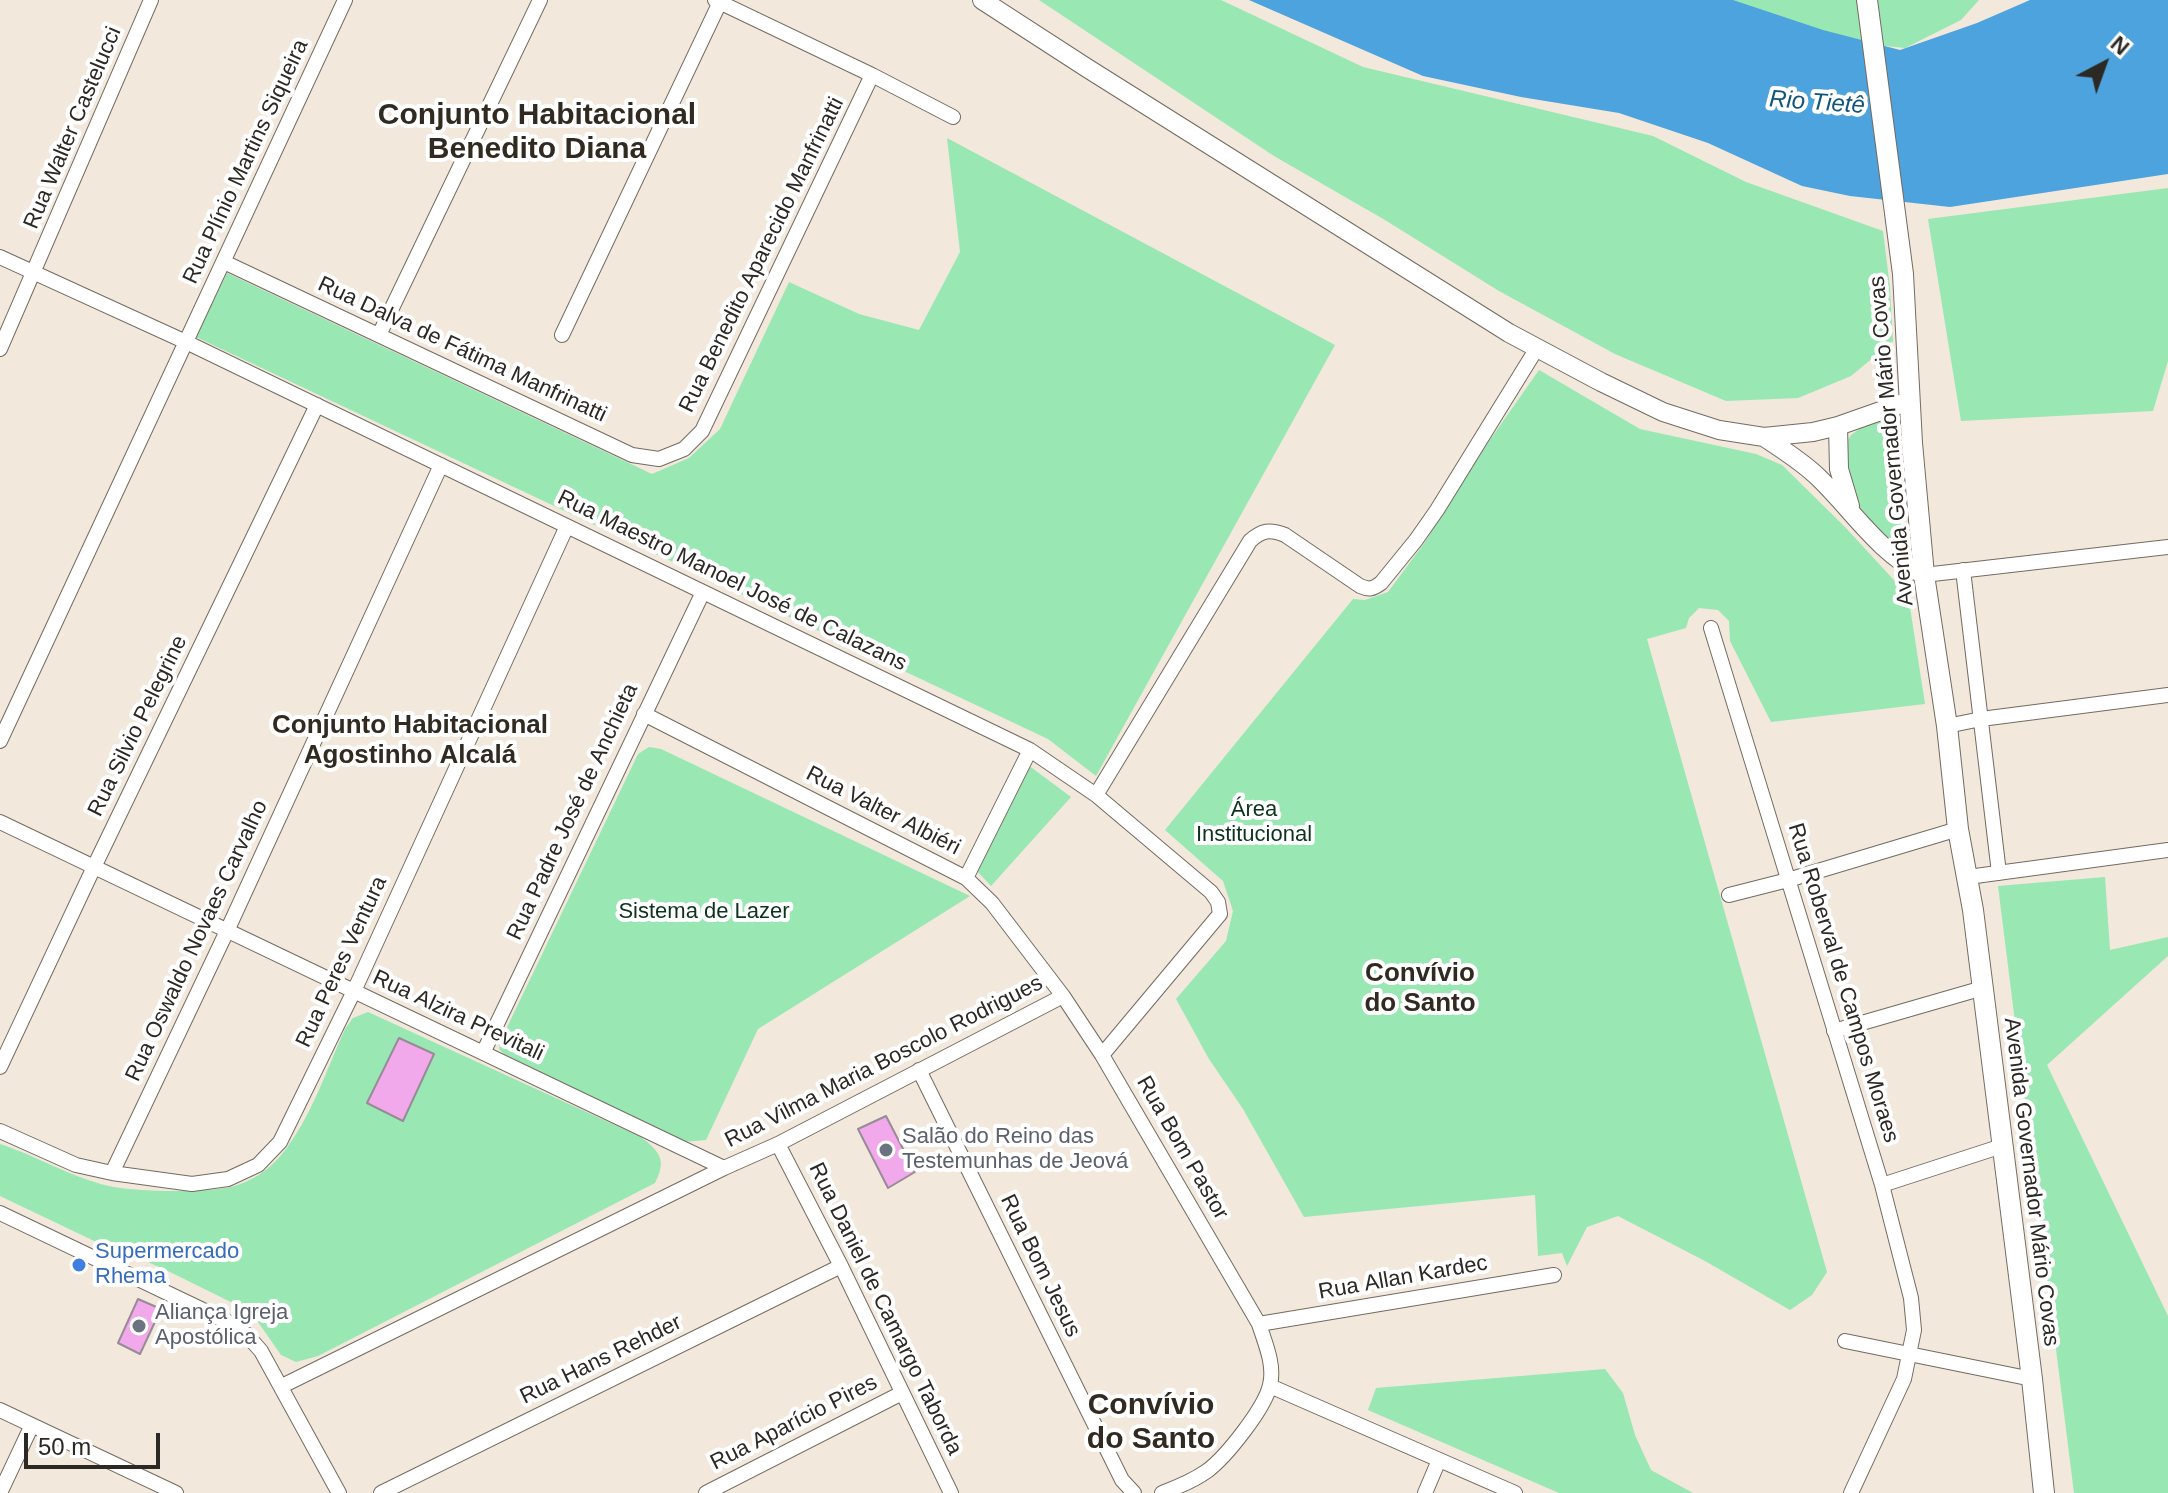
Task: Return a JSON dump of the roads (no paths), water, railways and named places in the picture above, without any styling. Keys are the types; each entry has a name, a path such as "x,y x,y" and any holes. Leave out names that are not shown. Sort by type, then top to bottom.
{"main road":[{"name":"Avenida Governador Mário Covas","path":"1868,6 1903,274 1909,401 1924,575 1983,988 2044,1493"}],"street":[{"name":"Rua Walter Castelucci","path":"0,349 151,0"},
{"name":"Rua Plínio Martins Siqueira","path":"0,741 345,0"},
{"path":"379,335 540,0"},
{"path":"982,0 1509,333 1663,412 1719,430 1764,437 1838,426 1909,401"},
{"path":"562,335 718,1 953,117"},
{"name":"Rua Benedito Aparecido Manfrinatti","path":"684,449 702,431 872,75"},
{"name":"Rua Maestro Manoel José de Calazans","path":"0,257 186,342 1030,750 1096,795 1211,892 1218,902 1220,914 1102,1055"},
{"name":"Rua Dalva de Fátima Manfrinatti","path":"224,262 632,455 659,459 684,449"},
{"path":"1096,795 1250,541 1258,534 1274,530 1360,586 1374,588 1416,540 1437,510 1537,348"},
{"name":"Rua Silvio Pelegrine","path":"0,1067 317,405"},
{"path":"1838,426 1839,469 1855,518"},
{"path":"1764,437 1809,469 1889,554 1924,575 2168,547"},
{"name":"Rua Oswaldo Novaes Carvalho","path":"112,1173 441,465"},
{"name":"Rua Peres Ventura","path":"0,1131 76,1165 192,1184 228,1179 258,1165 280,1142 354,991 567,526"},
{"path":"1963,570 1999,873"},
{"name":"Rua Padre José de Anchieta","path":"484,1051 703,592"},
{"name":"Rua Roberval de Campos Moraes","path":"1711,628 1882,1185 1911,1298 1914,1330 1904,1379 1852,1493"},
{"path":"1947,726 2168,695"},
{"name":"Rua Valter Albiéri","path":"644,714 966,878 992,903 1063,996"},
{"path":"966,878 1030,750"},
{"name":"Rua Alzira Previtali","path":"0,822 724,1168"},
{"path":"1729,895 1958,829"},
{"path":"1968,877 2168,850"},
{"path":"1834,1031 1983,988"},
{"name":"Rua Bom Pastor","path":"1063,996 1102,1055 1259,1324 1271,1363 1270,1386"},
{"name":"Rua Vilma Maria Boscolo Rodrigues","path":"282,1386 778,1144 1063,996"},
{"name":"Rua Bom Jesus","path":"919,1070 1122,1480 1134,1493"},
{"name":"Rua Daniel de Camargo Taborda","path":"778,1144 951,1493"},
{"path":"1882,1185 2002,1146"},
{"path":"0,1213 226,1321 246,1334 261,1351 282,1386 339,1493"},
{"name":"Rua Hans Rehder","path":"381,1493 841,1266"},
{"name":"Rua Allan Kardec","path":"1259,1324 1554,1275"},
{"path":"1845,1341 2032,1379"},
{"path":"1162,1493 1209,1470 1228,1451 1257,1412 1270,1386 1515,1493"},
{"name":"Rua Aparício Pires","path":"706,1493 902,1393"},
{"path":"0,1410 176,1493"},
{"path":"0,1493 32,1425"},
{"path":"1425,1493 1439,1460"}],"water":[{"name":"Rio Tietê","path":"1249,0 1733,0 1823,30 1900,50 1977,23 2030,0 2168,0 2168,174 1950,207 1850,196 1802,186 1708,143 1619,113 1521,97 1423,76"}],"place":[{"name":"Salão do Reino das Testemunhas de Jeová","path":"886,1150"},
{"name":"Supermercado Rhema","path":"79,1265"},
{"name":"Aliança Igreja Apostólica","path":"139,1326"}],"district":[{"name":"Conjunto Habitacional Benedito Diana","path":"537,133"},
{"name":"Conjunto Habitacional Agostinho Alcalá","path":"410,741"},
{"name":"Convívio do Santo","path":"1420,989"},
{"name":"Convívio do Santo","path":"1151,1423"}],"park label":[{"name":"Área Institucional","path":"1254,822"},
{"name":"Sistema de Lazer","path":"704,912"}]}
